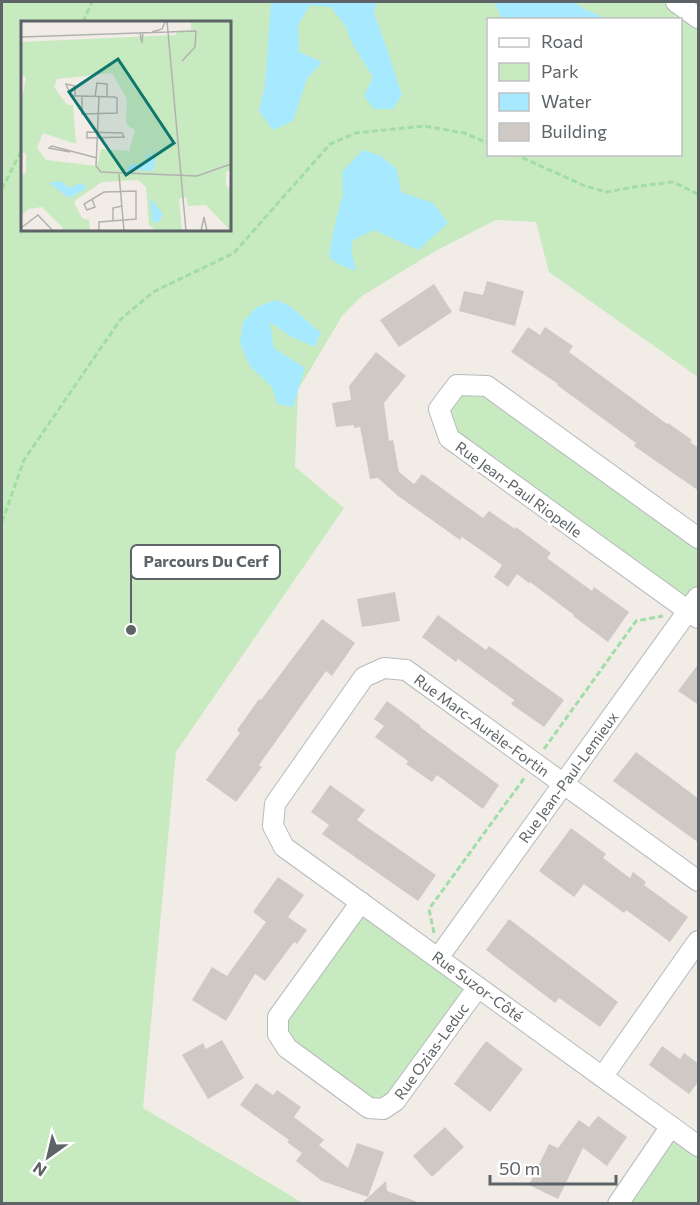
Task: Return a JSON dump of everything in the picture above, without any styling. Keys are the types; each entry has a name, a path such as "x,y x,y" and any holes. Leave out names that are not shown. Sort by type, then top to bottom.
{"street":[{"path":"676,2 699,18"},
{"name":"Rue Jean-Paul Riopelle","path":"695,608 449,438 439,409 457,385 487,386 699,538"},
{"name":"Rue Jean-Paul-Lemieux","path":"438,958 695,608"},
{"name":"Rue Marc-Aurèle-Fortin","path":"284,847 273,826 275,804 364,677 384,668 406,670 699,881"},
{"name":"Rue Suzor-Côté","path":"284,847 699,1146"},
{"name":"Rue Ozias-Leduc","path":"361,902 278,1017 278,1034 286,1048 369,1108 383,1109 395,1101 478,987"},
{"path":"603,1076 699,941"},
{"path":"618,1203 671,1126"}],"path":[{"path":"83,21 92,2"},
{"path":"2,522 24,460 120,320 153,292 234,253 330,144 356,133 424,126 464,133 487,142"},
{"path":"2,189 21,151"},
{"path":"518,156 585,186 607,192 673,182 699,195"}],"green space":[{"path":"2,2 698,2 698,377 549,272 536,222 496,220 437,250 362,296 342,316 298,390 295,467 344,508 176,752 143,1108 303,1203 2,1204"},
{"path":"457,385 487,386 698,538 698,618 449,438 439,409"},
{"path":"361,902 478,987 383,1109 287,1048 278,1017"},
{"path":"671,1126 698,1146 698,1203 618,1204"}],"water":[{"path":"271,2 377,2 374,13 402,95 393,109 374,109 364,96 373,77 352,43 346,27 331,7 310,5 298,25 299,52 322,62 307,79 293,121 273,130 259,111 265,86"},
{"path":"494,2 574,2 605,18 502,18"},
{"path":"363,150 381,156 397,169 401,192 433,203 448,223 418,250 374,230 353,240 351,249 356,271 340,265 329,257 343,194 342,172"},
{"path":"276,300 290,306 321,333 315,347 290,336 270,322 274,348 305,368 293,407 277,404 272,387 250,366 240,343 243,322 257,307"}],"building":[{"path":"487,281 524,291 515,326 459,311 464,291 483,295"},
{"path":"434,284 452,312 399,347 380,320"},
{"path":"528,327 540,335 545,327 573,346 569,352 692,440 690,442 699,448 699,491 634,446 636,443 511,352"},
{"path":"376,352 406,376 384,403 389,441 393,440 399,472 414,484 422,474 483,518 489,511 515,529 516,527 551,553 547,558 592,591 594,587 629,612 608,642 517,574 508,587 494,577 502,565 462,537 460,540 398,496 378,478 370,479 360,427 354,428 354,425 336,427 332,403 351,400 349,386"},
{"path":"395,592 400,621 362,627 357,599"},
{"path":"438,615 486,650 489,646 564,700 544,727 511,704 514,700 458,659 456,662 422,637"},
{"path":"322,619 355,643 332,676 326,671 259,765 262,767 236,802 206,780 240,733 237,730 259,699 261,700"},
{"path":"699,663 699,705 678,691"},
{"path":"387,701 499,785 483,809 437,775 432,782 406,764 408,761 375,737 384,726 374,719"},
{"path":"636,752 699,799 699,843 613,781"},
{"path":"330,785 365,810 357,820 436,875 418,901 322,834 329,825 311,812"},
{"path":"571,828 606,854 603,858 630,878 633,872 646,882 644,885 688,917 670,942 626,910 624,913 584,884 574,897 539,871"},
{"path":"278,877 304,895 288,917 307,930 297,944 294,942 265,981 255,974 226,1021 192,1000 212,967 227,976 266,922 253,912"},
{"path":"509,919 618,1002 600,1027 559,998 555,1003 486,950"},
{"path":"222,1040 244,1078 208,1099 182,1055 203,1043 206,1049"},
{"path":"486,1041 523,1069 490,1112 454,1084"},
{"path":"662,1046 680,1059 684,1053 699,1064 699,1081 689,1094 649,1065"},
{"path":"256,1083 273,1095 277,1090 301,1107 294,1117 324,1140 319,1145 348,1168 357,1143 384,1152 368,1197 322,1181 296,1161 302,1153 287,1142 289,1140 240,1105"},
{"path":"598,1116 627,1137 607,1166 583,1148 558,1199 529,1185 549,1144 558,1148 579,1120 589,1127"},
{"path":"445,1127 464,1147 432,1177 413,1156"},
{"path":"386,1181 387,1191 418,1203 362,1203"}],"place":[{"name":"Parcours Du Cerf","path":"131,630"}]}
